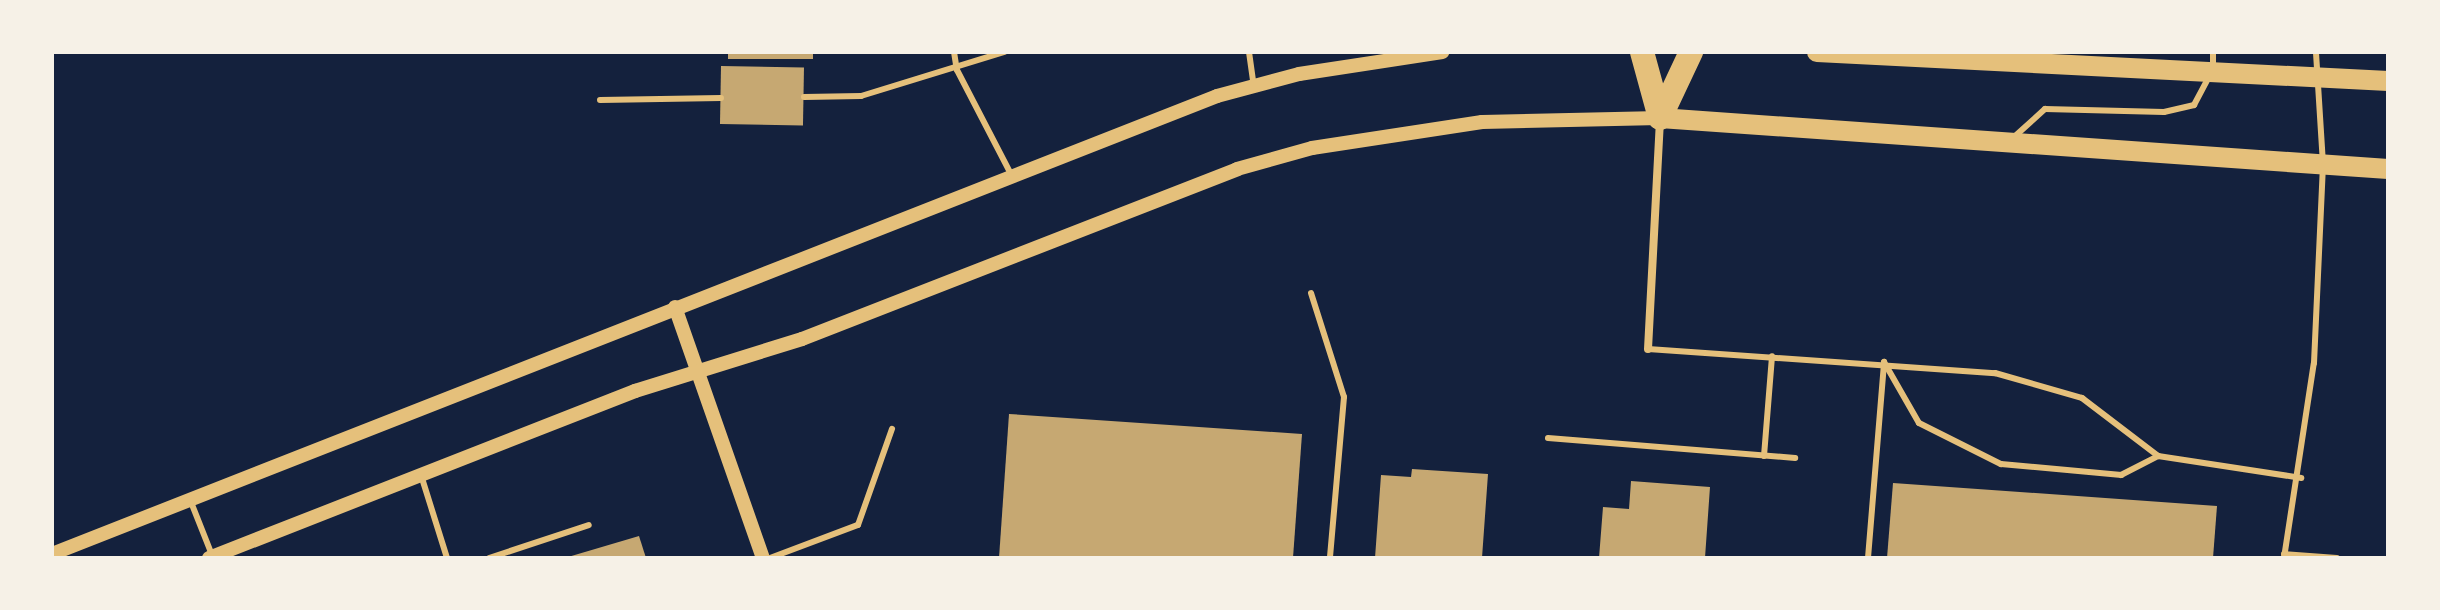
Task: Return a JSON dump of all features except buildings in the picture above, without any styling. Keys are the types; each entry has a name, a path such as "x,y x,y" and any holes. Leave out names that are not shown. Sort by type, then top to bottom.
{"highway":[{"path":"1642,52 1660,118"},
{"path":"1660,118 1691,52"}],"main road":[{"path":"1817,52 2213,61 2317,77 2388,81"},
{"path":"1660,118 2011,140 2388,169"}],"street":[{"path":"52,554 1011,174 1254,86 1386,55 1442,52"},
{"path":"211,558 421,475 698,372 802,339 1237,169 1312,148 1482,122 1660,118 1648,349"},
{"path":"675,307 763,558"}],"lane":[{"path":"954,52 957,70 1011,174"},
{"path":"804,97 861,96 957,70 1004,52"},
{"path":"1249,52 1254,86"},
{"path":"2316,52 2323,164 2301,478 2284,556 2337,558"},
{"path":"2011,140 2045,109 2164,112 2194,105 2213,61"},
{"path":"600,100 721,98"},
{"path":"1311,293 1344,397 1330,558"},
{"path":"1648,349 1884,362 1995,373 2082,398 2158,456 2301,478"},
{"path":"1764,456 1772,356"},
{"path":"1884,362 1919,423 2001,464 2121,475 2158,456"},
{"path":"1868,558 1884,362"},
{"path":"770,558 858,525 892,429"},
{"path":"1548,438 1795,458"},
{"path":"421,475 447,558"},
{"path":"190,500 211,558"},
{"path":"489,558 589,525"}]}
